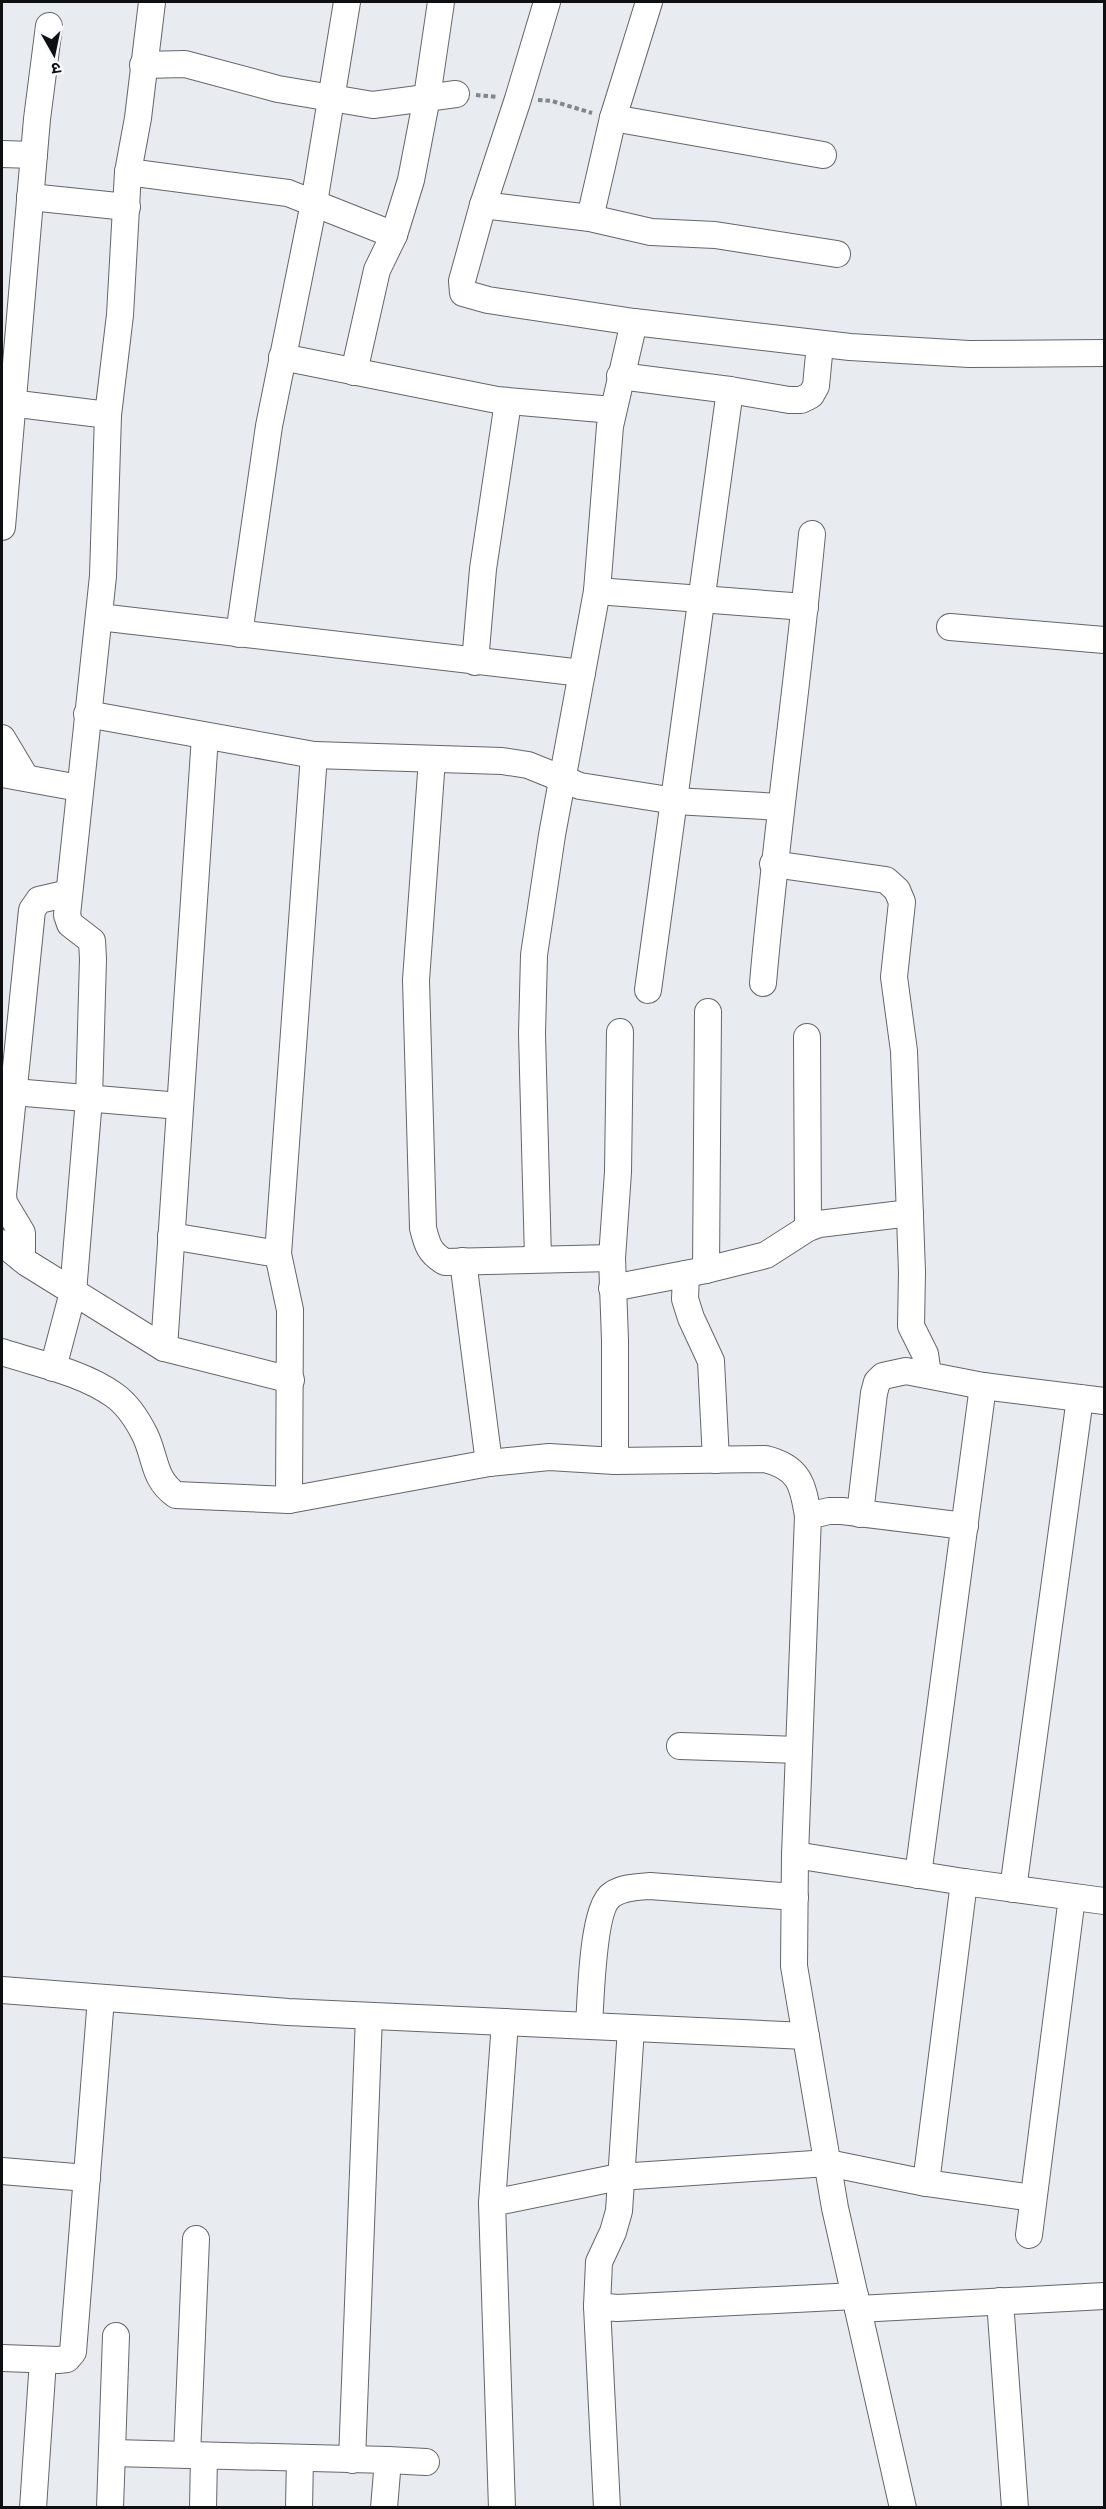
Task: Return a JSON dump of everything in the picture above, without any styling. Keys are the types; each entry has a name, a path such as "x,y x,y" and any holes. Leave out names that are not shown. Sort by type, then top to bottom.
{"street":[{"path":"53,1368 73,1292 89,1099 93,946 92,941 70,924 67,915 99,617 107,498 108,415 120,315 128,172 138,118 152,2"},
{"path":"239,634 269,426 314,203 347,2"},
{"path":"354,372 377,270 394,235 411,180 427,97 441,2"},
{"path":"547,2 483,205 462,281 463,293 488,300 634,322 820,344 969,354 1056,356 1104,353"},
{"path":"590,218 614,118 649,2"},
{"path":"2,527 7,403 49,26"},
{"path":"143,65 184,64 278,89 373,105 456,93"},
{"path":"614,118 823,155"},
{"path":"2,154 34,155"},
{"path":"128,172 288,193 394,235"},
{"path":"30,197 127,207"},
{"path":"483,205 590,218 651,232 715,235 837,254"},
{"path":"538,1258 532,996 534,955 550,846 597,591 613,410 634,322"},
{"path":"620,376 801,400 811,395 816,386 820,344"},
{"path":"282,357 508,402 613,410"},
{"path":"648,990 730,390"},
{"path":"475,662 483,569 508,402"},
{"path":"7,403 108,415"},
{"path":"762,983 773,864 812,534"},
{"path":"597,591 805,607"},
{"path":"99,617 582,674"},
{"path":"950,627 1104,640"},
{"path":"87,714 314,755 510,762 528,765 580,786 675,801 781,807"},
{"path":"164,1348 206,736"},
{"path":"2,738 14,776 80,788"},
{"path":"289,1500 290,1310 278,1254 314,755"},
{"path":"432,759 416,980 423,1228 428,1248 445,1262 612,1258"},
{"path":"773,864 886,880 897,890 902,902 894,977 904,1051 910,1213 911,1326 925,1354 928,1375"},
{"path":"22,1259 22,1233 4,1203 3,1195 7,1092 32,910 39,900 69,893"},
{"path":"708,1012 696,1272 685,1299 691,1318 711,1361 716,1460"},
{"path":"615,1461 612,1258 618,1172 620,1032"},
{"path":"807,1037 808,1228"},
{"path":"7,1092 180,1106"},
{"path":"612,1288 696,1272 766,1255 808,1228 819,1224 910,1213"},
{"path":"171,1236 278,1254"},
{"path":"2,1243 22,1259 164,1348 291,1380"},
{"path":"463,1261 489,1463"},
{"path":"2,1352 91,1382 115,1395 141,1428 164,1487 176,1495 289,1500 489,1463 549,1457 615,1461 765,1460 780,1462 800,1480 808,1515 795,1855 794,1966 828,2163 903,2508"},
{"path":"860,1514 874,1393 883,1376 900,1371 983,1386 1092,1399 1013,1889"},
{"path":"918,1875 983,1386"},
{"path":"808,1515 829,1511 965,1526"},
{"path":"680,1746 799,1750"},
{"path":"795,1855 964,1882 1104,1901"},
{"path":"926,2183 964,1882"},
{"path":"589,2025 598,1924 603,1904 613,1894 631,1888 650,1886 795,1897"},
{"path":"1029,2235 1072,1897"},
{"path":"2,1990 369,2016 806,2036"},
{"path":"2,2358 67,2359 73,2352 101,1998"},
{"path":"352,2460 369,2016"},
{"path":"502,2508 492,2203 505,2022"},
{"path":"607,2508 597,2306 599,2262 613,2232 619,2211 619,2177 631,2028"},
{"path":"492,2203 619,2177 828,2163 926,2183 1033,2199"},
{"path":"2,2171 87,2178"},
{"path":"196,2239 196,2456 203,2508"},
{"path":"597,2306 617,2308 1000,2301 1104,2296"},
{"path":"1000,2301 1015,2508"},
{"path":"110,2508 116,2336"},
{"path":"33,2508 43,2360"},
{"path":"113,2453 426,2462"},
{"path":"299,2508 300,2458"},
{"path":"384,2508 388,2460"}]}
